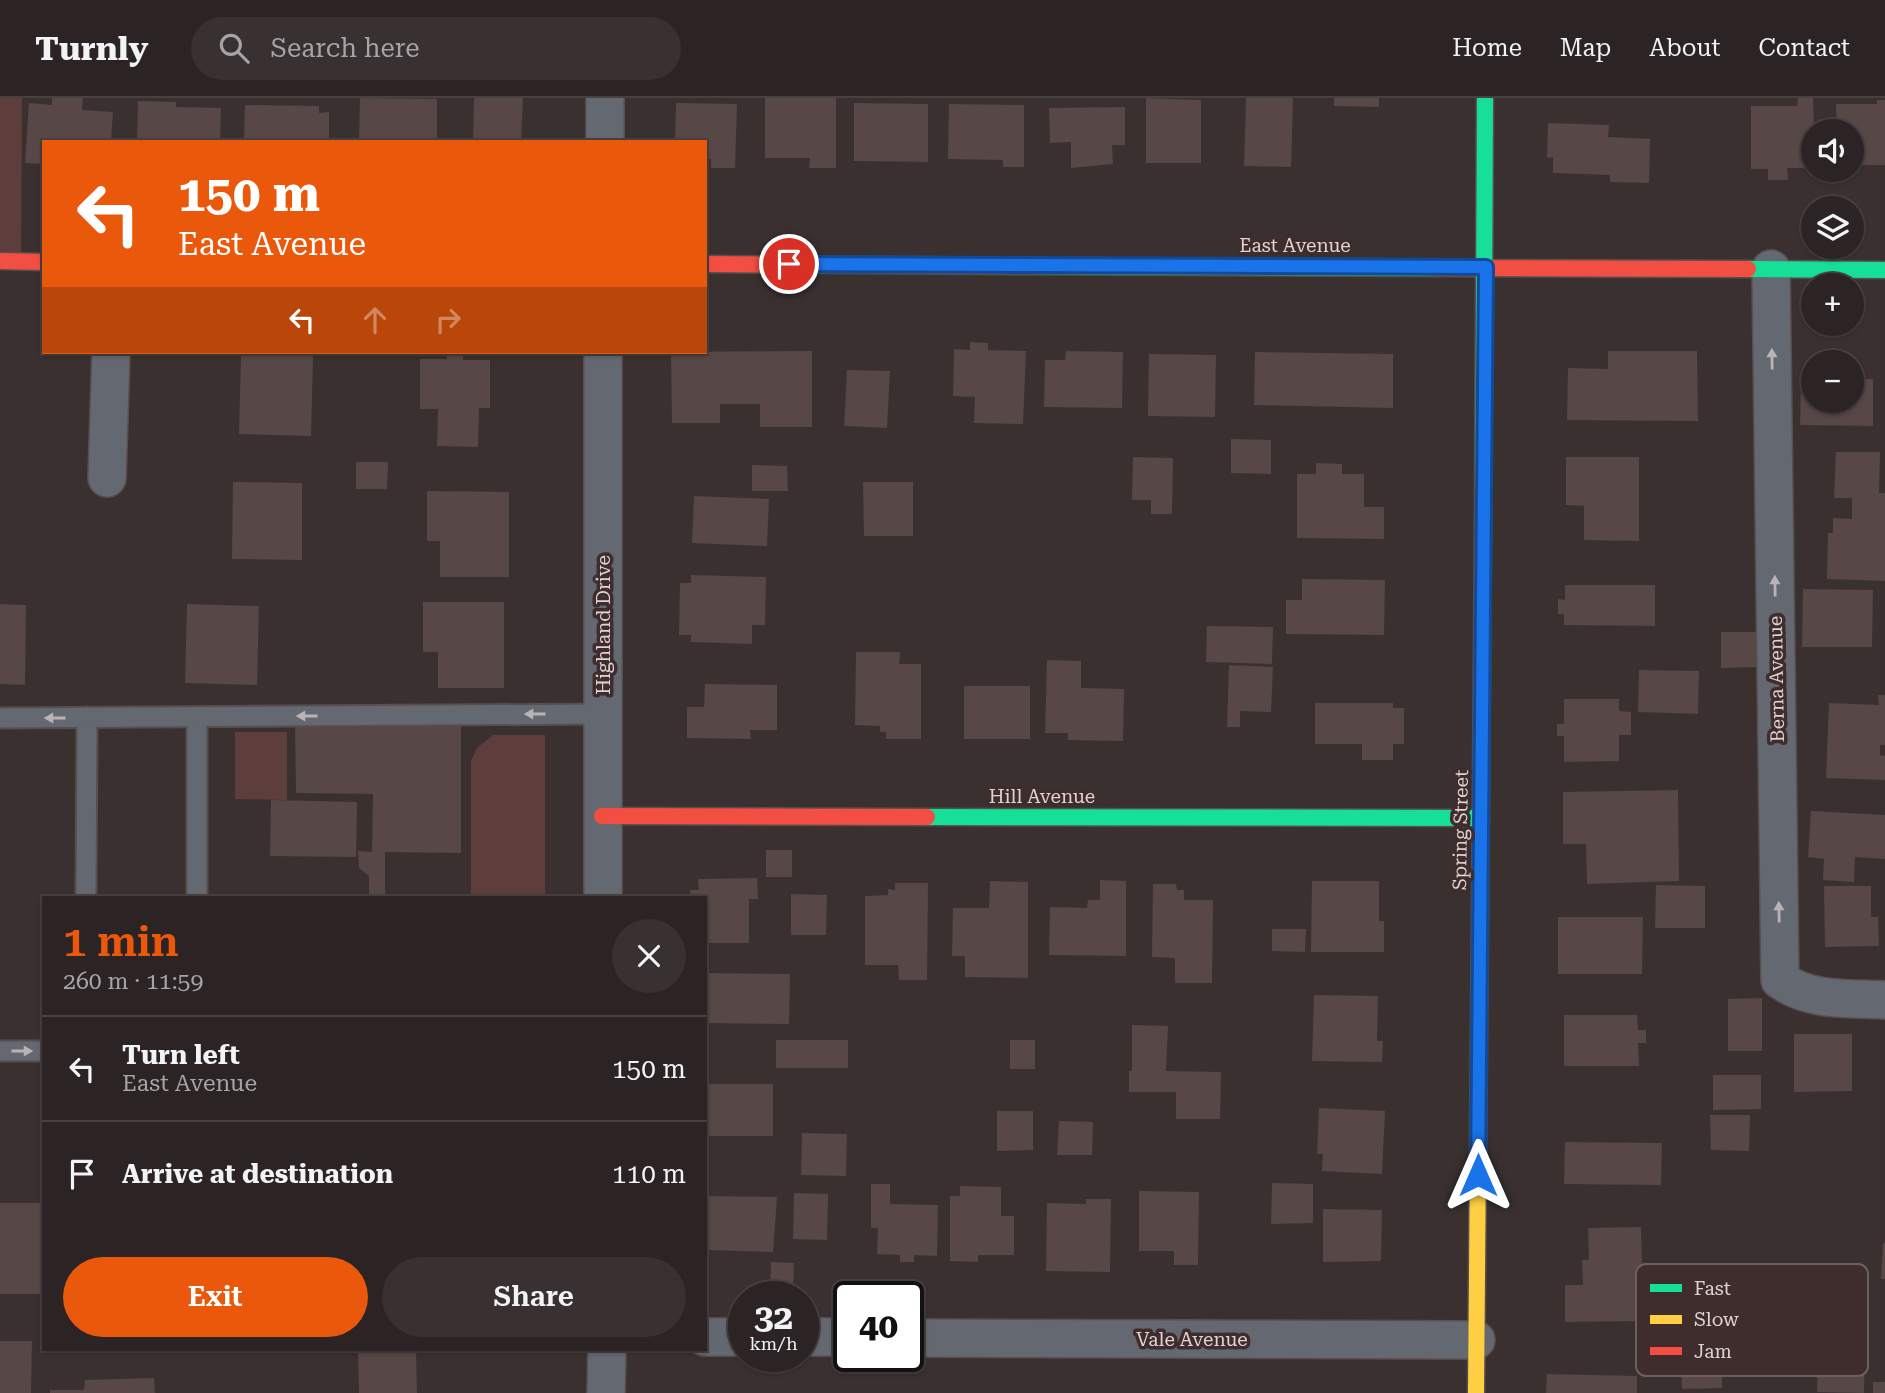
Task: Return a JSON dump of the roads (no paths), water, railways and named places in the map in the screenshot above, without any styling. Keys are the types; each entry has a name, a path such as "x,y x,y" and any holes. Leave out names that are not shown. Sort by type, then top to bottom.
{"street":[{"path":"605,98 605,140"},
{"name":"Spring Street","path":"1476,1393 1486,267 1485,98"},
{"path":"0,261 42,262"},
{"name":"East Avenue","path":"707,264 1885,270"},
{"name":"Berna Avenue","path":"1771,270 1780,980 1795,991 1815,997 1885,1000"},
{"path":"107,478 111,354"},
{"name":"Highland Drive","path":"603,354 603,896"},
{"name":"Hill Avenue","path":"602,816 1481,818"},
{"path":"707,1337 728,1337"},
{"name":"Vale Avenue","path":"924,1338 1476,1340"},
{"path":"606,1393 607,1351"}],"lane":[{"path":"0,718 603,714"},
{"path":"86,896 87,717"},
{"path":"197,717 197,896"},
{"path":"0,1051 42,1051"}]}
